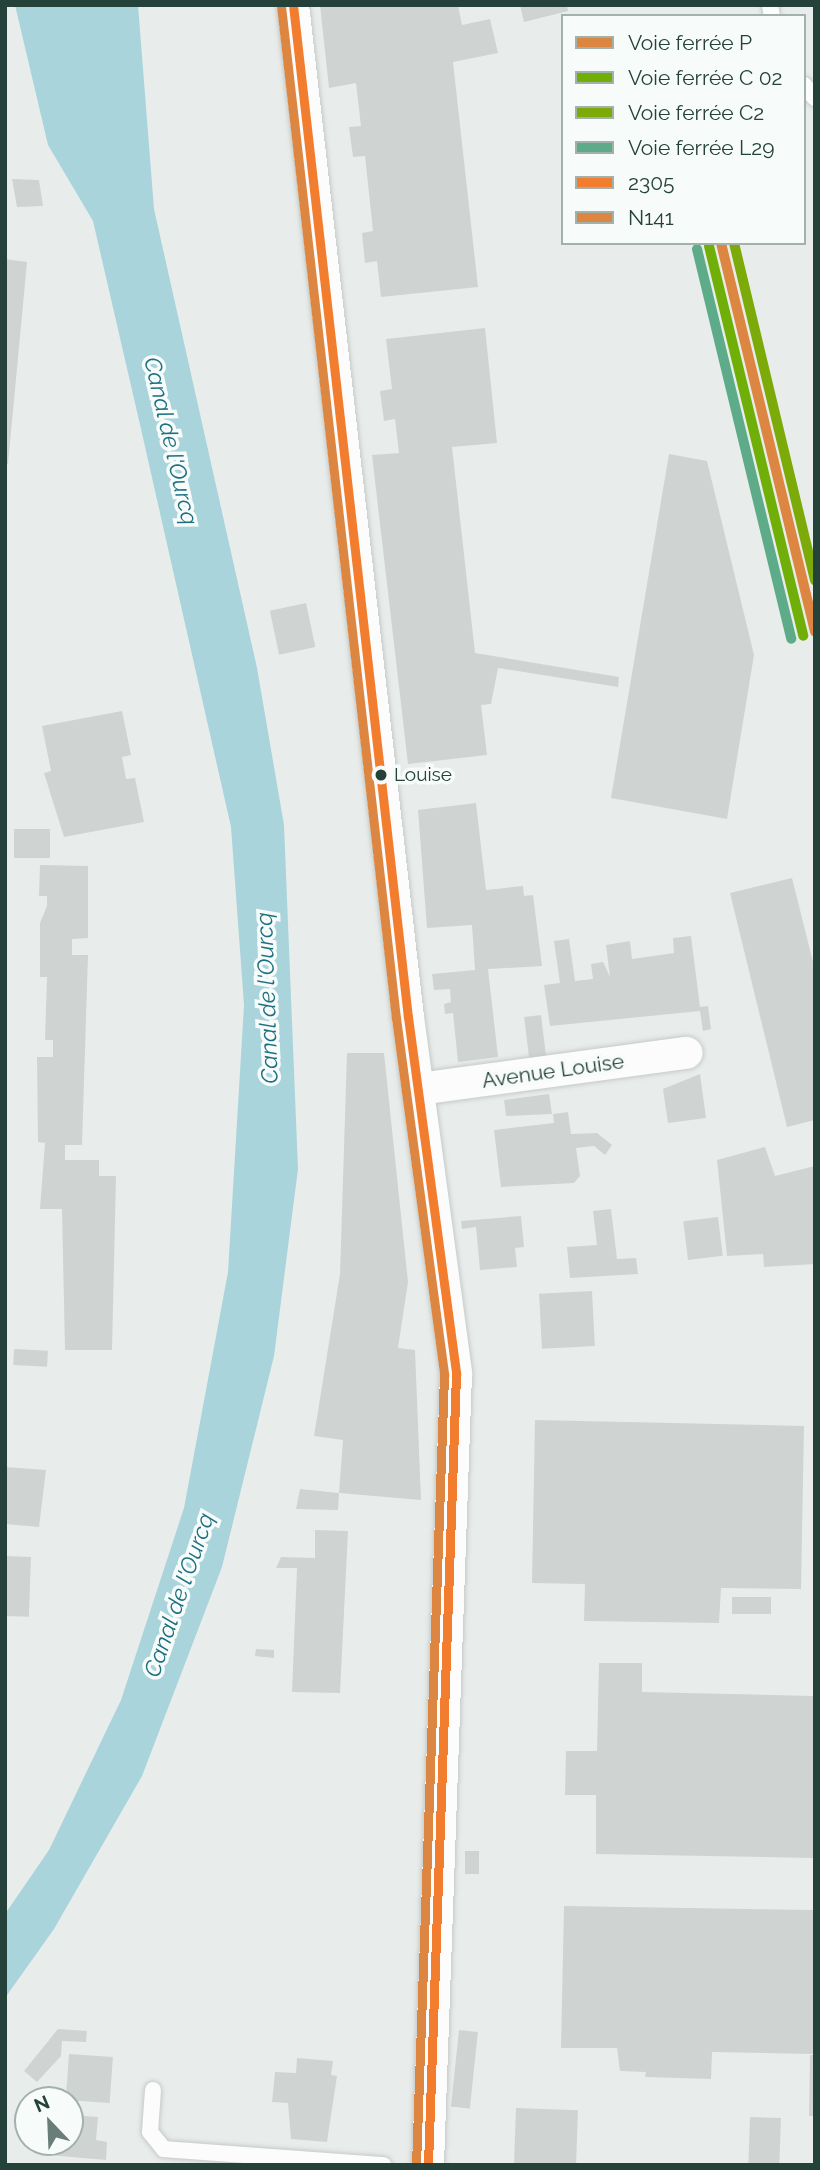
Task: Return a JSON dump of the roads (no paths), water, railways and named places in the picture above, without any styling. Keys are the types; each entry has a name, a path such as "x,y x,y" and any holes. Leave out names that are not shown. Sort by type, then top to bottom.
{"street":[{"path":"293,5 419,1089 456,1374 428,2165"},
{"name":"Avenue Louise","path":"419,1089 687,1053"}],"lane":[{"path":"153,2090 150,2132 164,2150 383,2165"}],"water":[{"name":"Canal de l'Ourcq","path":"15,5 138,5 154,209 257,668 284,825 298,1169 274,1356 222,1567 142,1776 54,1929 5,1998 5,1914 49,1850 121,1700 184,1508 228,1272 244,1005 231,827 141,429 93,221 48,145"}],"rail line":[{"name":"P","path":"721,245 815,632"},
{"name":"C2","path":"734,245 815,580"},
{"name":"L29","path":"697,249 791,639"}],"place":[{"name":"Louise","path":"381,775"}]}
